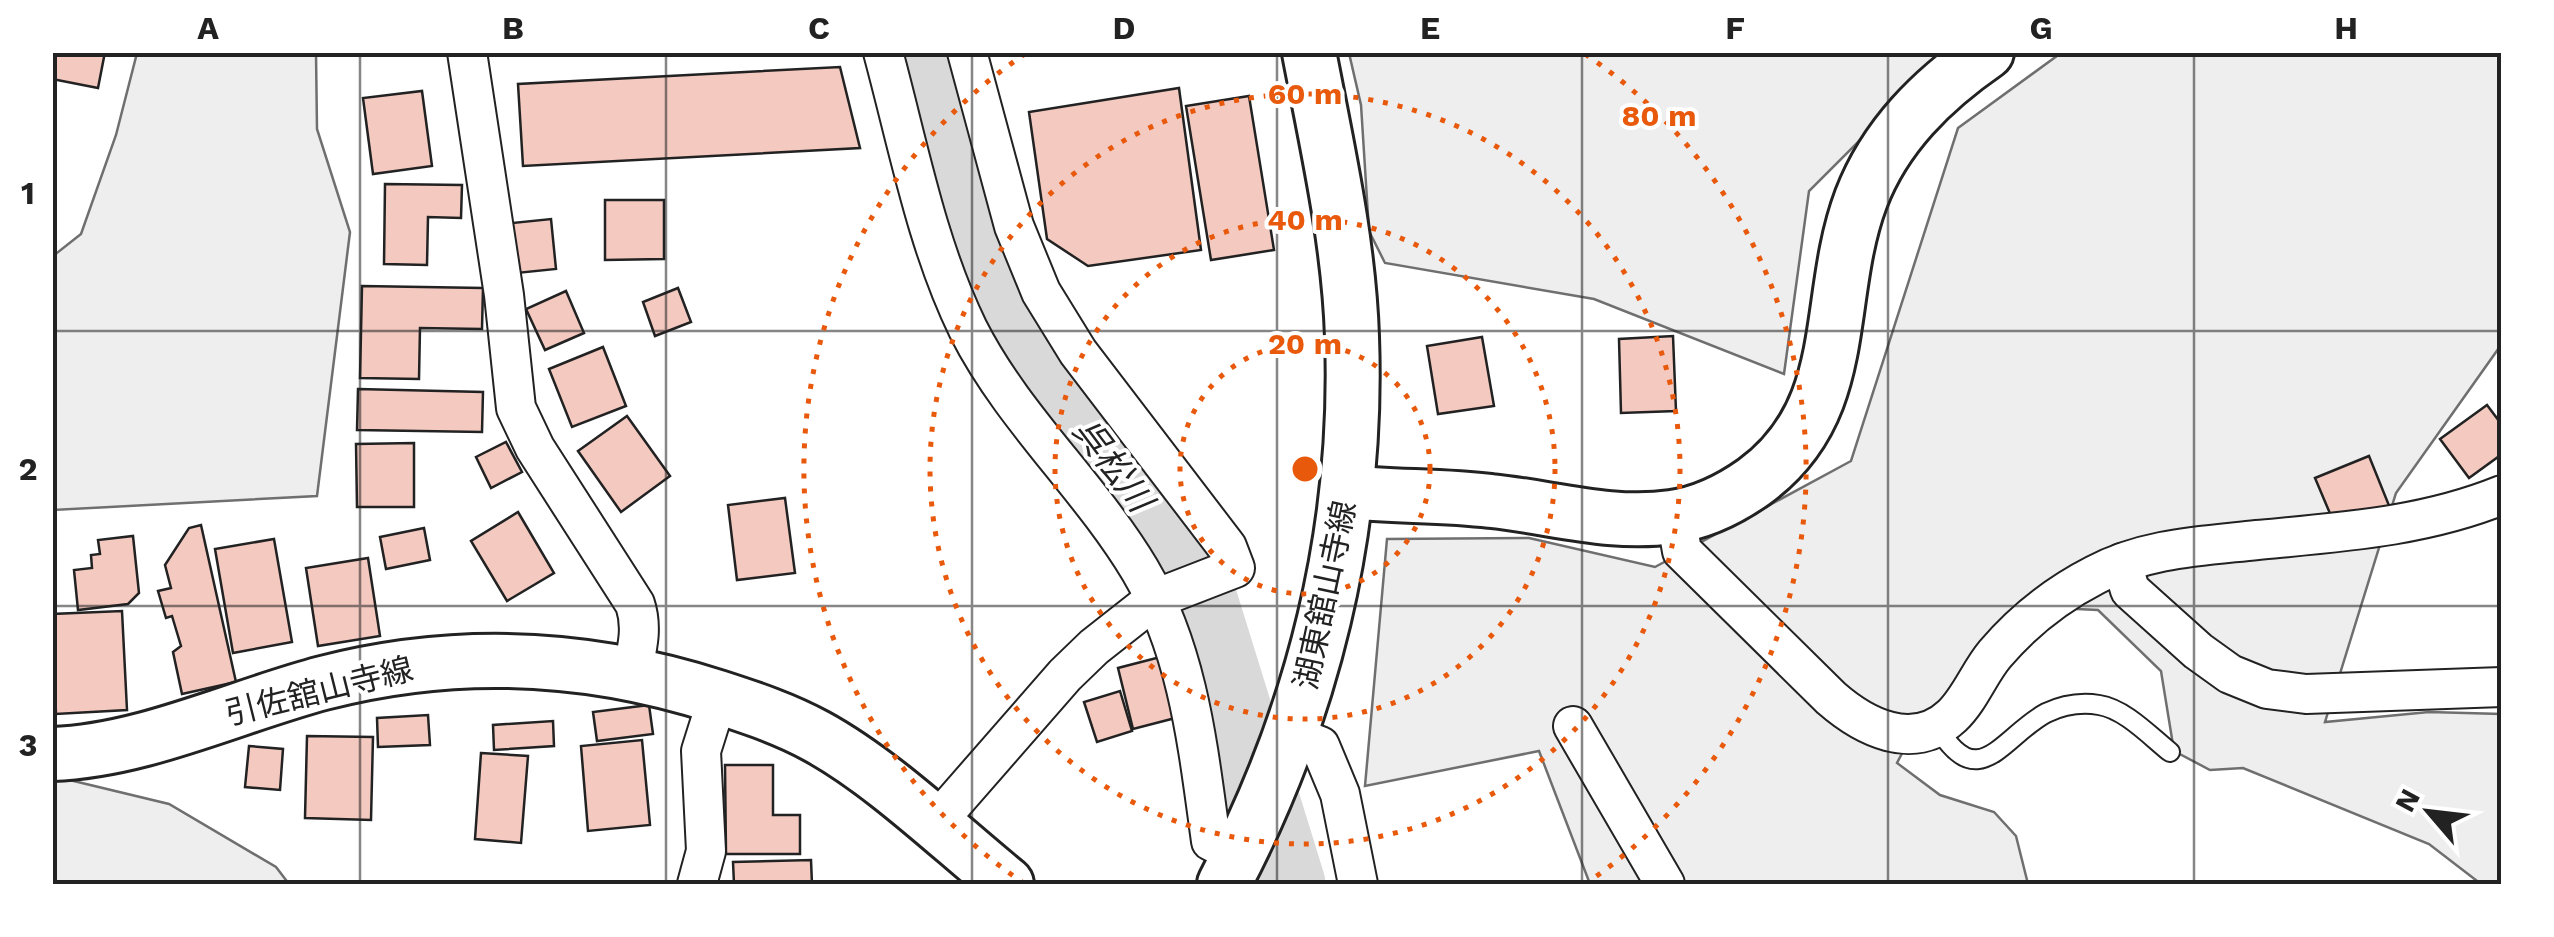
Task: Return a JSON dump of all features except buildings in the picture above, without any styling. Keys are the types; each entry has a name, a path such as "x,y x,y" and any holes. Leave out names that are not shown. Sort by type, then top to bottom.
{"main road":[{"name":"湖東舘山寺線","path":"1232,870 1289,740 1319,646 1336,570 1347,492 1353,414 1352,335 1345,257 1309,52"},
{"path":"1347,492 1486,500 1641,520 1676,517 1740,492 1768,472 1791,447 1824,386 1850,232 1876,166 1918,109 1943,84 1988,52"},
{"name":"引佐舘山寺線","path":"52,754 108,747 319,684 408,666 527,660 632,673 755,708 818,737 1007,884"}],"street":[{"path":"466,52 504,296 516,408 535,448 635,604 640,636 632,673"},
{"path":"883,52 937,250 968,328 1012,400 1162,596 1194,713 1211,840 1232,870"},
{"path":"934,824 1065,674 1162,596 1236,568 1228,547 1078,352 1041,292 1014,226 967,52"},
{"path":"1676,517 1682,551 1852,716 1875,728 1902,735 1928,731 1950,718 1992,657 2025,622 2063,592 2122,564 2151,553 2198,546 2386,528 2436,518 2502,496"},
{"path":"2122,564 2130,590 2198,651 2230,674 2267,689 2306,694 2502,687"},
{"path":"697,884 706,851 701,750 718,697"},
{"path":"1573,726 1664,884"},
{"path":"1289,740 1320,746 1340,794 1358,884"}],"lane":[{"path":"1936,726 1959,755 1977,760 1995,755 2045,714 2073,704 2104,706 2130,720 2170,752"}],"shaded area":[{"path":"137,53 316,53 317,129 350,232 317,496 53,510 53,256 81,234 116,135"},
{"path":"1349,53 1964,53 1903,97 1809,191 1784,374 1594,299 1385,263 1369,231 1361,105"},
{"path":"2061,53 2501,53 2501,345 2396,493 2325,722 2429,712 2501,714 2501,884 2481,884 2429,844 2243,768 2210,770 2174,751 2161,671 2098,610 2034,607 1969,679 1922,715 1897,763 1940,795 1994,812 2016,836 2028,884 1590,884 1539,751 1365,786 1387,539 1529,538 1655,567 1851,461 1958,128"},
{"path":"53,776 169,804 276,867 289,884 53,884"}],"waterway":[{"name":"呉松川","path":"925,52 975,236 1003,307 1043,374 1162,533 1201,603 1288,884"}]}
